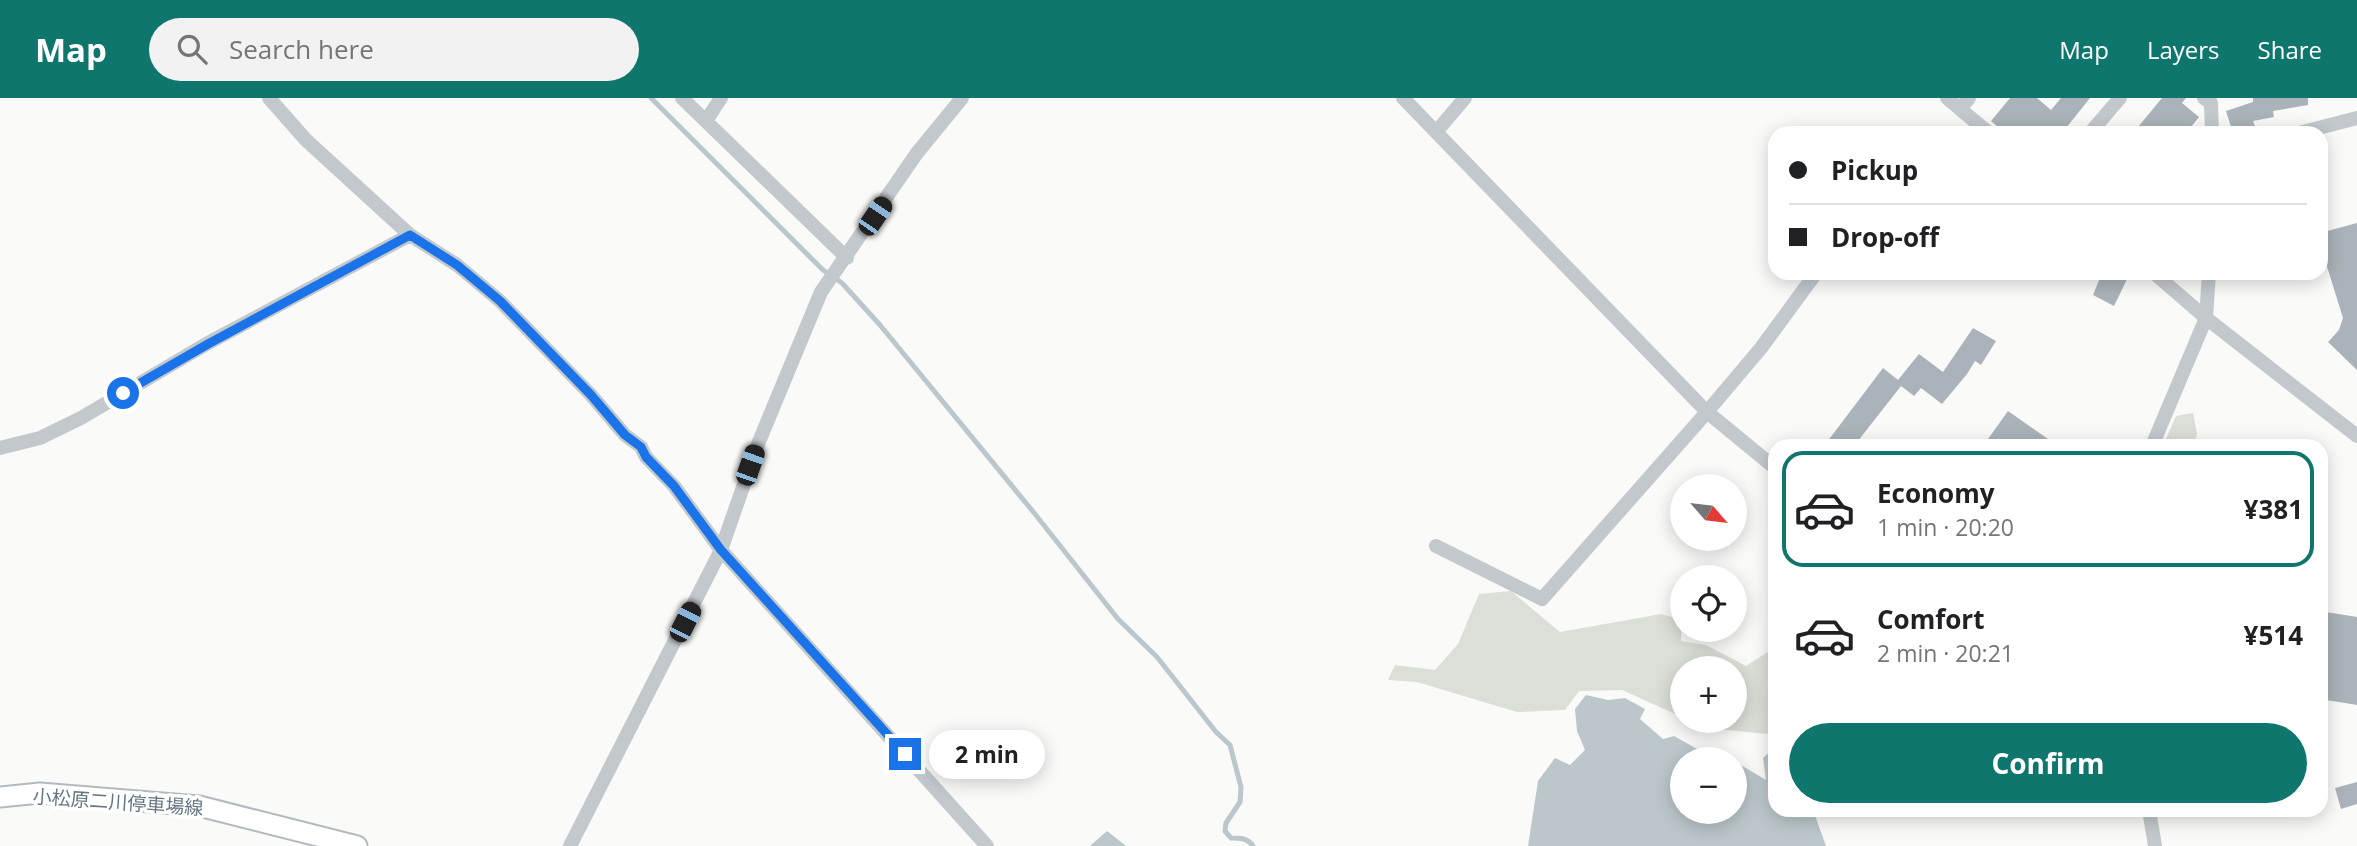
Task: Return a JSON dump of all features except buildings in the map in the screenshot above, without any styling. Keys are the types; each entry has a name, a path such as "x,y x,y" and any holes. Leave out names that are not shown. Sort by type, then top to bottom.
{"main road":[{"name":"小松原二川停車場線","path":"0,797 40,793 199,806 357,846"}],"street":[{"path":"268,98 306,140 410,235 457,265 500,301 591,395 625,435 641,447 646,457 674,486 721,550 987,846"},
{"path":"682,98 843,262"},
{"path":"706,121 721,98"},
{"path":"570,846 721,550 758,444 821,292 917,153 962,98"},
{"path":"1403,98 1707,412 1768,462"},
{"path":"1436,132 1465,98"},
{"path":"1947,98 1965,104 1983,126"},
{"path":"2096,126 2120,98"},
{"path":"2204,98 2211,103 2212,126"},
{"path":"2326,126 2357,118"},
{"path":"0,448 40,438 81,418 208,344 410,235"},
{"path":"1436,546 1542,598 1707,412 1761,348 1811,280"},
{"path":"2162,280 2206,318 2357,436"},
{"path":"2155,439 2206,318 2209,280"},
{"path":"2149,817 2155,846"}],"shaded area":[{"path":"2193,413 2197,434 2195,439 2166,439 2176,416"},
{"path":"1511,591 1560,632 1661,614 1670,617 1670,642 1706,645 1727,656 1670,656 1670,712 1622,690 1579,691 1565,710 1517,712 1417,682 1388,680 1395,665 1435,670 1458,644 1479,594"},
{"path":"1768,652 1768,733 1747,732 1747,665"},
{"path":"1586,695 1608,700 1625,698 1645,709 1640,719 1663,739 1674,736 1694,747 1670,747 1670,824 1747,824 1747,769 1766,780 1763,758 1768,753 1768,817 1816,817 1826,846 1528,846 1538,781 1555,758 1570,765 1585,750 1577,731 1575,709"},
{"path":"1107,831 1126,846 1090,846"}],"waterway":[{"path":"651,98 823,270 842,283 880,325 1118,619 1157,657 1216,732 1230,745 1241,787 1240,802 1226,823 1225,831 1231,838 1241,838 1253,846"}],"route":[{"path":"123,393 410,235 457,265 500,301 591,395 625,435 641,447 646,457 674,486 721,550 905,754"}]}
